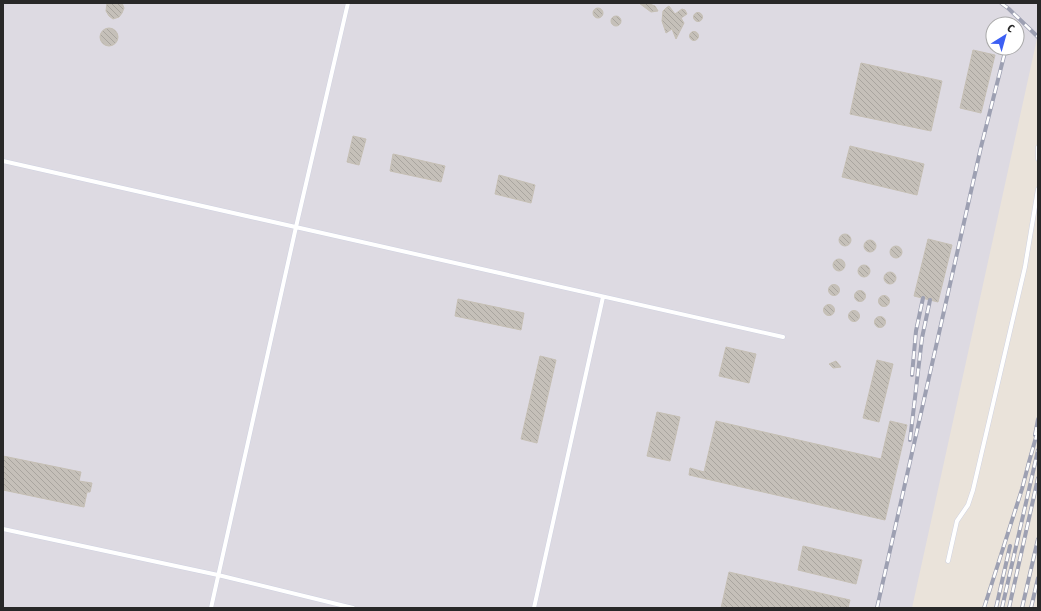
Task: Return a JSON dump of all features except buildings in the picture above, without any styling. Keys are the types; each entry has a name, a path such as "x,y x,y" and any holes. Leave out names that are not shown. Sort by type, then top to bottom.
{"lane":[{"path":"211,608 296,227 348,3"},
{"path":"1038,147 1038,159"},
{"path":"3,161 783,337"},
{"path":"948,561 957,521 968,505 974,490 1025,267 1038,188"},
{"path":"534,608 603,296"},
{"path":"3,529 218,575 353,608"}],"shaded area":[{"path":"3,3 1038,3 1038,34 912,608 3,608"}],"railway":[{"path":"1001,3 1038,37"},
{"path":"877,608 981,147 1004,56"},
{"path":"912,375 916,331 923,298"},
{"path":"910,440 922,338 930,300"},
{"path":"1035,435 1038,419"},
{"path":"984,608 1022,489 1038,430"},
{"path":"1002,608 1038,450"},
{"path":"1009,608 1038,478"},
{"path":"1022,608 1038,539"},
{"path":"996,608 1010,546"},
{"path":"1031,608 1038,578"}]}
